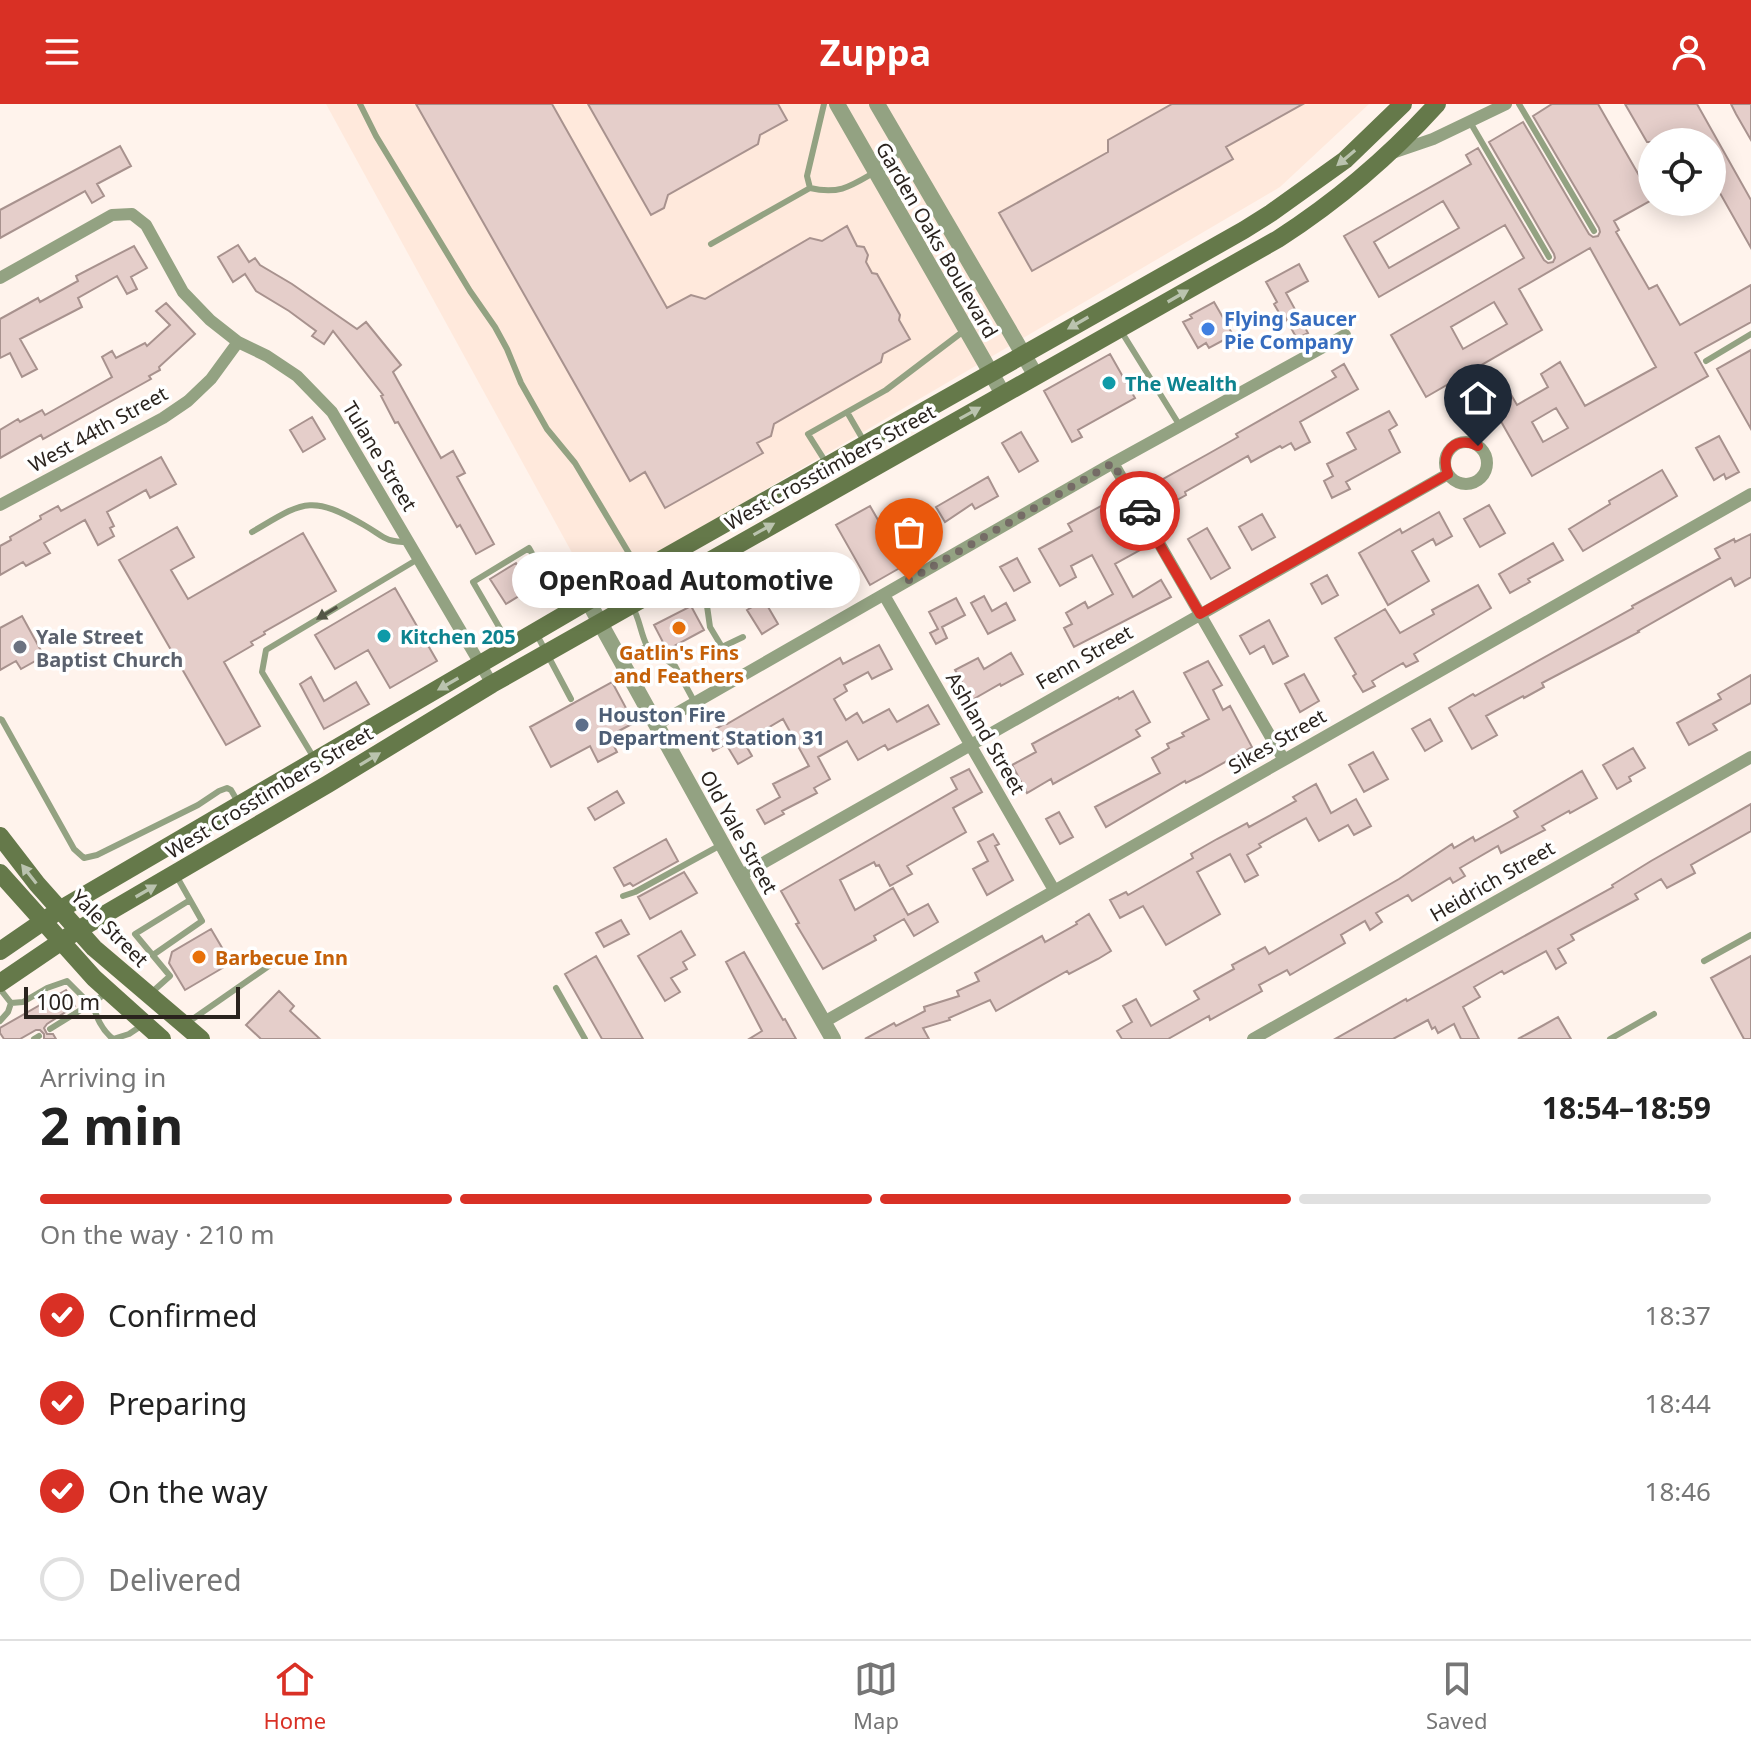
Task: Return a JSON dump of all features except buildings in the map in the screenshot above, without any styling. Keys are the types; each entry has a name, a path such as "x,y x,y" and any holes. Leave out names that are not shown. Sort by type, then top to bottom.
{"main road":[{"name":"West Crosstimbers Street","path":"0,951 61,909 588,601 1244,230 1345,160 1403,104"},
{"name":"West Crosstimbers Street","path":"0,983 78,930 492,684 1278,239 1313,216 1389,154 1437,104"},
{"path":"1303,190 1313,216"},
{"path":"1116,301 1125,326"},
{"path":"805,479 817,499"},
{"path":"316,761 328,784"},
{"name":"Yale Street","path":"0,836 37,884 94,948 201,1039"},
{"path":"0,873 108,991 162,1039"}],"street":[{"name":"Garden Oaks Boulevard","path":"837,104 1003,394"},
{"name":"Garden Oaks Boulevard","path":"877,104 1036,376"},
{"path":"1389,154 1433,139 1506,104"},
{"path":"876,172 900,144"},
{"name":"Tulane Street","path":"0,278 112,215 132,214 146,225 183,292 210,320 238,342 297,376 332,412 492,684"},
{"path":"656,725 1113,463 1345,335"},
{"name":"West 44th Street","path":"0,505 163,418 188,401 211,379 238,342"},
{"path":"1113,463 1284,760"},
{"name":"Fenn Street","path":"740,876 1448,474"},
{"name":"Sikes Street","path":"824,1022 1751,494"},
{"name":"Ashland Street","path":"884,595 1054,890"},
{"name":"Old Yale Street","path":"588,601 833,1039"},
{"name":"Heidrich Street","path":"1253,1039 1751,757"}],"lane":[{"path":"360,104 415,201 495,327 547,429 575,463 640,572"},
{"path":"810,188 807,176 824,104"},
{"path":"1519,104 1594,231"},
{"path":"1470,122 1549,257"},
{"path":"711,244 810,188 845,189 876,172"},
{"path":"1125,326 1180,426"},
{"path":"828,465 808,434 886,390 965,330"},
{"path":"1706,361 1751,334"},
{"path":"847,412 866,444"},
{"path":"252,532 294,507 308,504 325,506 366,526 382,539 409,542"},
{"path":"511,647 473,582 529,548 565,615"},
{"path":"316,761 262,672 266,650 419,559"},
{"path":"687,573 707,606 710,627 722,647 743,637"},
{"path":"707,606 731,593"},
{"path":"631,605 640,620 641,634 647,646 675,666 695,703"},
{"path":"536,632 571,699"},
{"path":"621,661 647,646"},
{"path":"0,719 74,849 84,858 97,855 227,788 240,805"},
{"path":"623,896 723,844"},
{"path":"153,955 202,921 175,873"},
{"path":"149,996 170,976 135,934 190,900"},
{"path":"1704,961 1751,935"},
{"path":"184,1025 276,961"},
{"path":"11,1003 23,1002 67,981 92,1003 97,1019 113,1039 129,1034 144,1023"},
{"path":"556,988 585,1039"},
{"path":"0,989 11,1003"},
{"path":"50,1029 108,991"},
{"path":"0,1021 11,1003"},
{"path":"1610,1039 1654,1014"},
{"path":"1626,1030 1631,1039"}],"shaded area":[{"path":"326,104 1369,104 1280,187 593,591"}],"way so far":[{"path":"909,580 1113,463 1140,511"}],"place":[{"name":"Flying Saucer Pie Company","path":"1208,329"},
{"name":"The Wealth","path":"1109,383"},
{"name":"OpenRoad Automotive","path":"909,580"},
{"name":"Gatlin's Fins and Feathers","path":"679,628"},
{"name":"Kitchen 205","path":"384,636"},
{"name":"Yale Street Baptist Church","path":"20,647"},
{"name":"Houston Fire Department Station 31","path":"582,725"},
{"name":"Barbecue Inn","path":"199,957"}],"route":[{"path":"1140,511 1200,614 1448,474 1445,467 1447,453 1458,443 1478,446"}]}
